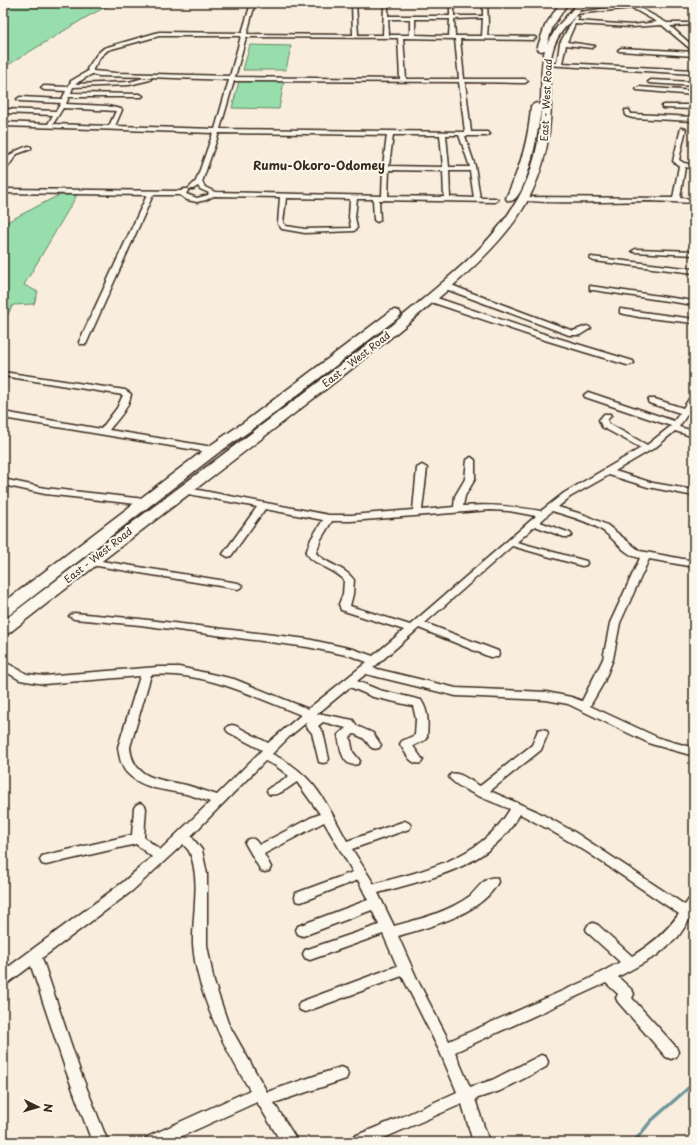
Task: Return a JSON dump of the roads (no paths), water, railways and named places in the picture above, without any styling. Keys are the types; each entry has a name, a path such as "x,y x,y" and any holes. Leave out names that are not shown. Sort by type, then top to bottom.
{"main road":[{"name":"East - West Road","path":"4,610 213,450 337,359 438,280 476,245 503,213 519,182 530,154 541,120 553,64 548,26 564,3"},
{"name":"East - West Road","path":"3,629 183,490 357,359 446,286 495,238 513,215 523,199 542,155 539,55 549,40 573,12"}],"street":[{"path":"200,185 217,131 253,3"},
{"path":"354,3 356,36"},
{"path":"386,3 386,37"},
{"path":"452,3 454,37 462,82 464,134 476,185 477,199"},
{"path":"484,38 486,17 485,3"},
{"path":"628,3 662,23 686,41 693,49"},
{"path":"573,12 633,6"},
{"path":"573,12 632,26 662,23 694,23"},
{"path":"386,18 486,17"},
{"path":"412,18 413,37"},
{"path":"662,23 676,20"},
{"path":"91,72 90,70 102,51 156,34 454,37 549,40 592,46"},
{"path":"400,37 403,81"},
{"path":"686,41 694,41"},
{"path":"621,50 653,52 693,49"},
{"path":"553,64 694,72"},
{"path":"49,126 63,103 73,82 91,72 100,74 231,78 462,82 525,81"},
{"path":"44,88 71,87 82,84 133,83 155,76"},
{"path":"651,82 694,84"},
{"path":"639,89 694,93"},
{"path":"657,90 660,99"},
{"path":"67,95 140,96"},
{"path":"20,99 119,110 111,128"},
{"path":"664,107 694,107"},
{"path":"3,111 57,113"},
{"path":"627,111 628,115 632,116 694,119"},
{"path":"3,124 217,131 487,134"},
{"path":"683,129 676,161 682,166 694,167"},
{"path":"385,197 386,168 390,133"},
{"path":"443,134 445,140 447,198"},
{"path":"3,170 15,154 29,148"},
{"path":"676,200 682,166"},
{"path":"386,168 472,169"},
{"path":"3,191 183,193 200,185 210,190 212,194"},
{"path":"83,342 151,192"},
{"path":"183,193 188,199 198,200 208,198 212,194 376,196 495,200"},
{"path":"283,196 280,223 284,228 290,230 313,231 352,230 354,228 352,217 354,196"},
{"path":"376,196 377,220"},
{"path":"523,199 637,199 694,202"},
{"path":"636,251 694,253"},
{"path":"594,258 694,271"},
{"path":"446,286 470,294 529,319 572,333 577,333 588,328"},
{"path":"593,288 694,303"},
{"path":"431,299 538,335 630,363"},
{"path":"623,311 639,315 694,321"},
{"path":"3,374 127,394 127,398 121,408 103,432"},
{"path":"588,395 694,434"},
{"path":"652,401 691,406"},
{"path":"3,979 127,887 183,836 266,752 311,716 348,682 364,670 547,511 567,495 647,448 675,426 691,406"},
{"path":"3,415 213,450"},
{"path":"607,416 603,420 605,424 647,448"},
{"path":"458,509 460,496 470,479 471,460"},
{"path":"417,513 422,468"},
{"path":"608,471 651,485 694,493"},
{"path":"3,482 45,491 145,502"},
{"path":"183,490 329,518 351,518 500,507 547,511 582,517 604,527 627,548 637,554 694,564"},
{"path":"228,554 262,506"},
{"path":"329,518 316,539 311,554 317,561 344,572 349,580 348,594 344,604 345,608 367,617 415,626 494,654"},
{"path":"534,523 567,535"},
{"path":"511,543 582,564"},
{"path":"584,707 598,682 608,659 616,623 646,556"},
{"path":"89,562 238,586"},
{"path":"74,616 140,622 307,643 353,653 374,661"},
{"path":"3,665 24,677 44,680 179,671 218,679 230,682 311,716 336,722 348,723 353,729 369,736 375,745"},
{"path":"364,670 456,692 546,696 572,701 655,741 694,752"},
{"path":"147,672 124,747 125,758 130,770 148,781 187,790 218,800"},
{"path":"348,682 362,689 417,703 420,706 422,726 421,736 406,744 417,760"},
{"path":"311,716 311,725 317,732 323,760"},
{"path":"232,729 303,780 328,816 344,847 370,890 406,969 446,1049 466,1095 481,1142"},
{"path":"353,729 344,735 348,754 354,761"},
{"path":"480,792 537,747 542,733"},
{"path":"273,790 298,776"},
{"path":"446,1049 539,1009 608,976 651,952 673,933 690,908 598,853 517,808 470,787 455,777"},
{"path":"138,838 140,808"},
{"path":"370,890 432,873 464,860 483,848 503,830 517,808"},
{"path":"265,867 254,848 328,816"},
{"path":"344,847 405,826"},
{"path":"183,836 196,850 201,874 200,945 207,982 222,1025 262,1097 290,1142"},
{"path":"138,838 160,857"},
{"path":"46,860 138,838"},
{"path":"301,897 361,874"},
{"path":"310,954 389,930 429,922 470,903 492,882"},
{"path":"303,930 376,903"},
{"path":"593,929 630,963"},
{"path":"35,956 73,1071 100,1142"},
{"path":"305,1006 406,969"},
{"path":"608,976 627,994 623,998 671,1052"},
{"path":"357,1142 409,1122 466,1095 495,1086 541,1062"},
{"path":"152,1142 262,1097 341,1074"}],"waterway":[{"path":"634,1142 651,1121 694,1083"}],"district":[{"name":"Rumu-Okoro-Odomey","path":"319,166"}]}
